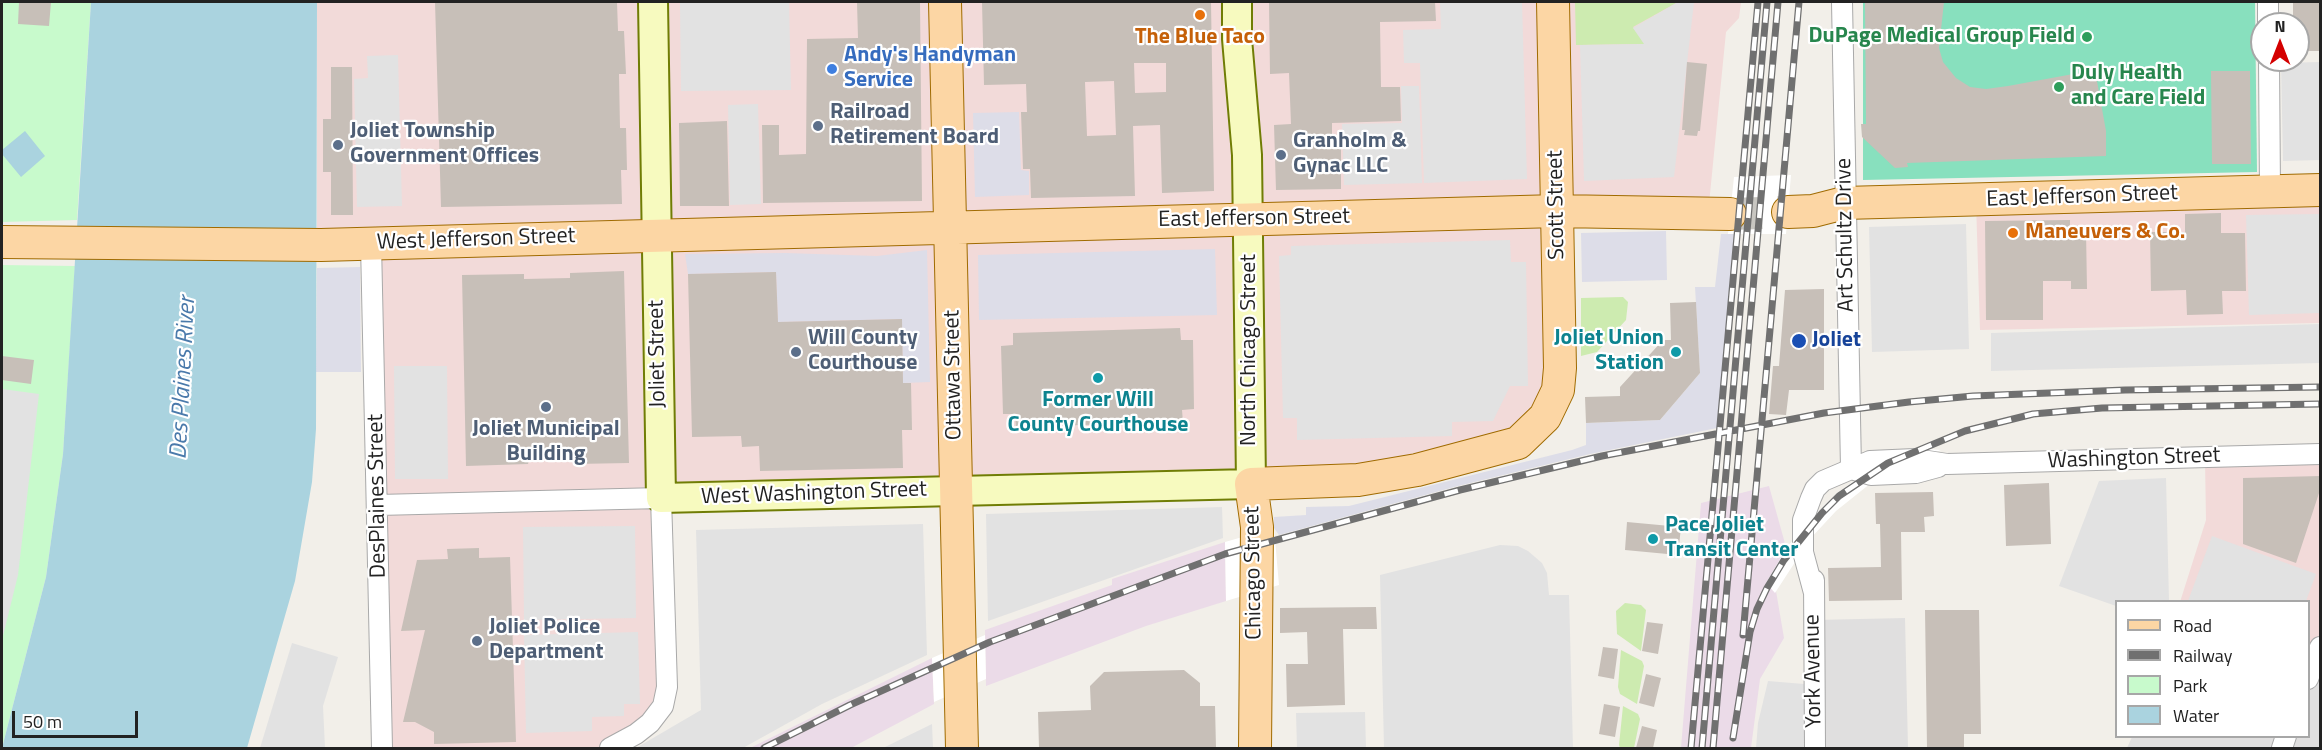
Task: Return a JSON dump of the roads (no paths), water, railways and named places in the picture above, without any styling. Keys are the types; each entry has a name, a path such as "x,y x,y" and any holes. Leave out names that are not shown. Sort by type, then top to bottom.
{"main road":[{"name":"Ottawa Street","path":"945,2 962,748"},
{"name":"Scott Street","path":"1251,484 1358,480 1417,470 1518,443 1545,417 1558,390 1560,368 1553,2"},
{"name":"East Jefferson Street","path":"1789,203 1813,193 1844,203 2320,190"},
{"name":"East Jefferson Street","path":"950,227 1557,212 1731,205"},
{"name":"West Jefferson Street","path":"2,242 321,245 950,227"},
{"name":"Chicago Street","path":"1251,484 1241,526 1241,549 1242,604 1254,691 1255,748"}],"street":[{"name":"Joliet Street","path":"610,748 636,734 650,723 663,706 667,687 661,498 653,2"},
{"name":"North Chicago Street","path":"1237,2 1237,39 1245,120 1249,219 1251,484"},
{"name":"Art Schultz Drive","path":"1842,2 1846,174 1844,203 1851,469"},
{"path":"2269,72 2270,191"},
{"name":"DesPlaines Street","path":"371,243 382,748"},
{"name":"Washington Street","path":"1851,469 1871,475 1916,473 1947,464 2320,454"},
{"name":"York Avenue","path":"1815,748 1814,593 1803,552 1803,520 1815,489 1823,481 1851,469"},
{"name":"West Washington Street","path":"378,505 1251,484"},
{"path":"2310,674 2320,647"}],"water":[{"name":"Des Plaines River","path":"91,2 317,2 316,429 312,482 295,581 247,748 2,748 46,577 63,454"},
{"path":"25,131 45,156 21,177 2,154 2,150"}],"tunnel":[{"path":"1730,214 1788,212"}],"railway":[{"path":"1691,748 1758,2"},
{"path":"1702,748 1767,2"},
{"path":"1713,748 1778,2"},
{"path":"1743,635 1799,2"},
{"path":"764,748 850,705 990,642 1225,554 1460,490 1602,456 1824,413 1909,402 1973,396 2125,390 2320,387"},
{"path":"1733,738 1750,632 1767,588 1784,560 1822,513 1839,496 1888,463 1965,431 2033,414 2102,408 2320,404"}],"place":[{"name":"The Blue Taco","path":"1200,15"},
{"name":"DuPage Medical Group Field","path":"2087,37"},
{"name":"Andy's Handyman Service","path":"832,69"},
{"name":"Duly Health and Care Field","path":"2059,87"},
{"name":"Railroad Retirement Board","path":"818,126"},
{"name":"Joliet Township Government Offices","path":"338,145"},
{"name":"Granholm & Gynac LLC","path":"1281,155"},
{"name":"Maneuvers & Co.","path":"2013,233"},
{"name":"Joliet","path":"1799,341"},
{"name":"Will County Courthouse","path":"796,352"},
{"name":"Joliet Union Station","path":"1676,352"},
{"name":"Former Will County Courthouse","path":"1098,378"},
{"name":"Joliet Municipal Building","path":"546,407"},
{"name":"Pace Joliet Transit Center","path":"1653,539"},
{"name":"Joliet Police Department","path":"477,641"}]}
